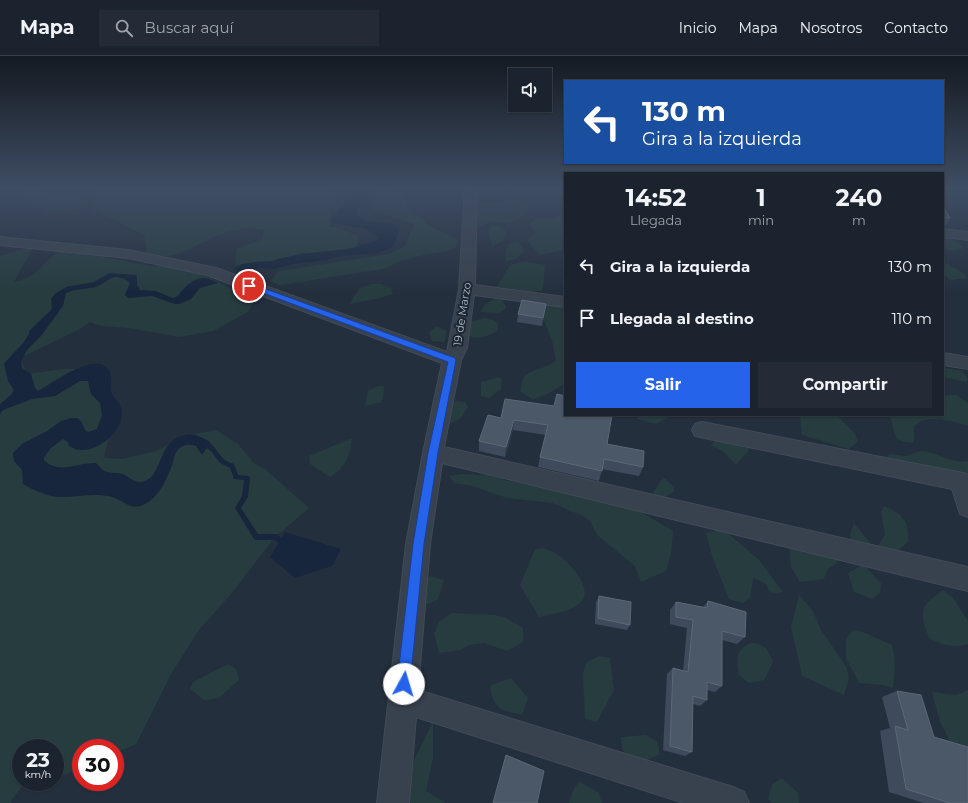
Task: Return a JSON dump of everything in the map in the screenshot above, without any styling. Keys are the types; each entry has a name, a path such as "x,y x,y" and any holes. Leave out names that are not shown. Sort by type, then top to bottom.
{"street":[{"name":"19 de Marzo","path":"393,803 418,544 433,453 452,360 458,348 467,289 470,222"},
{"path":"944,233 968,236"},
{"path":"0,240 128,254 212,271 452,360"},
{"path":"467,289 564,302"},
{"path":"944,359 968,363"},
{"path":"702,430 965,483 968,507"},
{"path":"433,453 968,580"},
{"path":"402,700 734,803"}],"green space":[{"path":"118,222 329,222 329,227 339,228 358,236 357,246 353,248 294,257 257,265 242,266 235,265 237,249 262,239 264,230 236,230 221,234 186,251 162,257 147,254 144,235"},
{"path":"407,222 425,222 428,225 459,240 456,247 448,251 400,261 384,269 280,285 270,281 279,271 389,254 405,246 414,224"},
{"path":"475,222 490,222 481,226 474,225"},
{"path":"532,222 564,222 564,249 546,254 538,254 528,240 535,233 529,224"},
{"path":"494,225 503,228 507,233 502,241 493,246 489,236 489,228"},
{"path":"944,236 961,244 964,248 951,251 944,248"},
{"path":"518,241 524,251 516,259 506,261 505,253 509,244"},
{"path":"34,246 14,282 32,275 53,256 69,250 150,266 183,265 234,290 258,295 248,312 213,331 179,337 129,328 101,326 90,322 78,330 20,358 28,374 62,369 74,369 113,399 110,433 104,458 122,459 156,451 185,436 216,430 238,444 254,463 265,469 309,508 274,538 232,593 199,630 171,674 136,744 124,749 124,739 72,739 72,771 64,775 64,739 12,739 12,791 19,791 10,803 0,803 0,256"},
{"path":"525,261 545,265 543,290 526,293 496,288 510,265"},
{"path":"946,263 962,272 968,278 951,280 944,276 944,264"},
{"path":"372,284 381,284 391,288 393,294 349,304 360,288"},
{"path":"495,299 502,300 506,306 505,309 498,313 481,312 485,304"},
{"path":"564,302 564,385 533,400 520,391 523,378 529,373 556,360 552,341 537,303"},
{"path":"484,318 493,320 498,324 498,331 479,338 467,335 467,323"},
{"path":"436,326 447,331 444,342 432,341 429,333"},
{"path":"944,368 963,371 968,379 966,382 944,377"},
{"path":"500,377 502,379 501,389 489,398 481,396 481,382"},
{"path":"378,386 384,386 383,399 381,402 365,406 368,391"},
{"path":"956,395 968,403 968,426 940,419 926,420 919,422 914,426 914,443 901,441 898,439 888,416 944,416 944,396"},
{"path":"456,401 465,402 468,407 461,418 447,425 440,416"},
{"path":"638,416 671,416 656,424 638,419"},
{"path":"800,416 837,416 854,433 858,441 849,449 802,435"},
{"path":"352,438 346,461 339,470 330,477 310,464 309,456"},
{"path":"717,439 746,442 749,450 736,465 724,452 711,445"},
{"path":"920,451 932,453 950,460 962,462 968,461 968,480 900,471 888,456 890,454 906,456"},
{"path":"461,474 491,475 504,480 596,498 610,498 641,512 673,531 671,554 666,571 641,582 635,566 597,535 590,521 583,516 552,503 507,498 473,486 454,483 449,476"},
{"path":"663,477 674,487 674,492 662,498 650,498"},
{"path":"884,506 900,515 904,519 908,529 908,542 891,557 877,548 885,534 881,511"},
{"path":"854,523 870,543 864,550 852,544 850,534"},
{"path":"722,528 759,560 783,592 774,593 769,591 766,584 753,578 750,598 743,603 729,599 712,556 706,533"},
{"path":"789,541 843,550 836,564 828,569 824,579 800,582 791,567"},
{"path":"544,548 563,558 568,563 582,582 585,595 582,601 573,608 539,617 520,585 535,549"},
{"path":"863,565 881,583 880,593 872,599 854,592 848,573"},
{"path":"431,576 444,580 438,599 429,604 419,601 417,582"},
{"path":"943,590 953,598 968,621 968,644 953,646 929,638 924,621 923,610 929,601"},
{"path":"799,595 813,611 821,630 847,668 849,679 844,695 802,676 791,627"},
{"path":"451,613 495,615 506,618 523,628 523,642 507,651 484,643 469,645 461,650 439,653 434,634 439,622"},
{"path":"853,630 863,632 892,645 895,666 893,688 882,685 859,683 846,658 846,638"},
{"path":"751,643 756,643 763,646 770,654 773,662 764,680 749,683 739,675 737,660 739,652"},
{"path":"599,656 610,658 614,690 597,722 585,719 583,672 587,662"},
{"path":"228,664 236,669 239,680 219,698 204,700 190,689 193,682"},
{"path":"511,678 528,698 522,715 500,708 494,701 491,694 491,685"},
{"path":"968,690 968,803 947,735 940,722 932,692 956,695"},
{"path":"433,721 433,758 426,791 446,803 394,803"},
{"path":"646,735 657,741 660,754 633,767 622,749 621,737"},
{"path":"782,778 798,793 799,803 772,803 768,799 772,785"},
{"path":"579,781 599,793 602,803 569,803 573,791"}],"water":[{"path":"378,222 394,224 399,230 396,241 391,248 377,253 339,256 327,260 293,264 274,269 259,268 244,271 233,269 242,264 272,261 300,254 349,249 376,241 378,237 366,229 332,223"},
{"path":"109,273 136,275 137,285 140,290 155,291 173,298 178,296 186,286 197,279 206,278 218,283 200,288 191,299 179,304 152,296 128,298 125,295 130,283 123,278 117,277 98,286 70,291 66,293 63,306 41,336 27,350 21,361 22,368 31,374 35,388 38,391 74,370 84,366 94,364 103,365 109,370 111,376 112,394 121,407 122,413 121,421 117,429 103,443 86,450 69,446 68,442 63,439 51,448 44,457 44,460 56,467 69,467 96,463 105,471 123,474 140,482 153,476 167,446 173,440 189,434 200,436 210,442 202,455 196,446 186,445 181,447 175,454 165,482 158,492 150,501 136,507 128,505 116,498 98,495 57,497 44,494 23,484 22,470 14,461 13,453 22,444 47,431 61,421 77,418 81,421 85,430 88,432 97,429 102,415 100,403 91,394 88,381 80,381 55,396 32,399 3,410 0,414 0,404 12,394 14,390 8,381 4,364 23,344 30,330 52,308 51,299 56,293 66,287 94,282"},
{"path":"285,532 341,549 332,566 295,578 270,557"}],"building":[{"path":"522,300 546,304 543,318 518,314"},
{"path":"557,394 564,396 564,416 612,416 607,444 644,451 643,467 604,459 602,471 540,457 548,425 514,420 506,447 479,441 488,415 501,418 505,399 554,406"},
{"path":"599,596 631,602 630,625 598,618"},
{"path":"708,601 746,612 745,637 722,631 722,686 707,682 707,700 693,696 692,752 670,746 673,668 688,672 693,620 676,617 676,602 707,608"},
{"path":"897,691 921,695 934,737 968,747 968,803 950,803 906,789 895,726 908,730"},
{"path":"506,755 544,771 537,803 493,803"}],"waterway":[{"path":"202,442 213,449 222,461 232,466 236,477 247,478 245,497 238,508 256,537 276,537 280,541"}],"route":[{"path":"249,286 452,360 433,453 418,544 404,684"}]}
